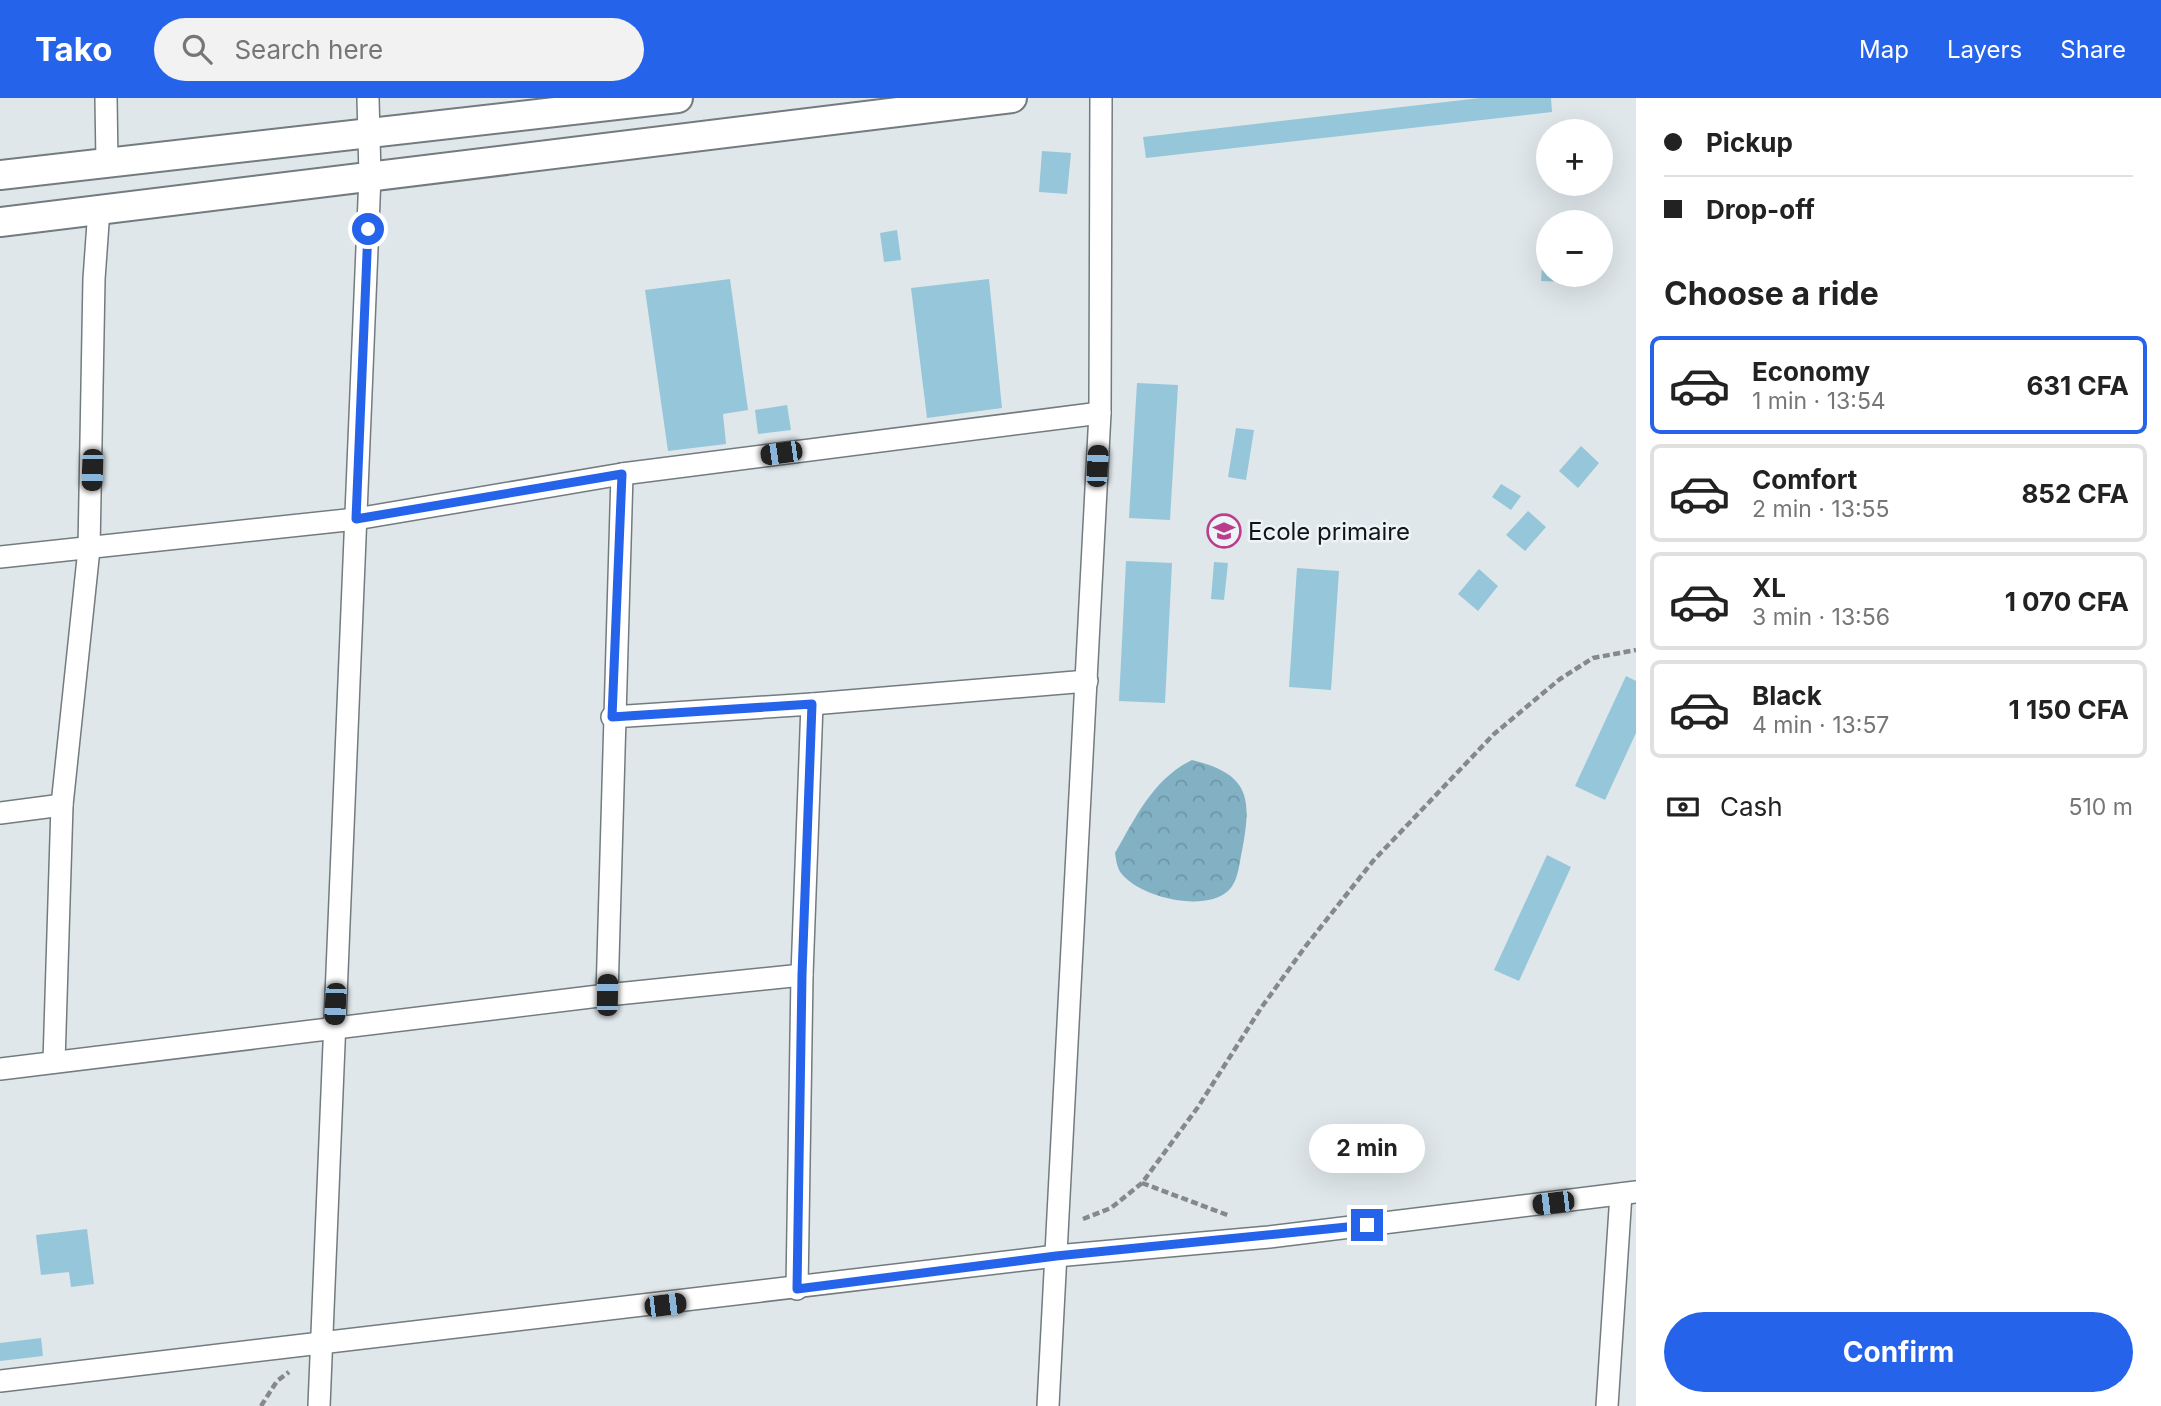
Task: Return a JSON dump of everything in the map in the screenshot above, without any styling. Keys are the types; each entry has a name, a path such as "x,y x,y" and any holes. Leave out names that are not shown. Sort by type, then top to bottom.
{"street":[{"path":"106,98 107,162"},
{"path":"319,1406 370,176 368,98"},
{"path":"0,175 678,98"},
{"path":"0,222 1012,98"},
{"path":"1048,1406 1100,413 1101,98"},
{"path":"54,1062 62,805 89,549 94,279 99,209"},
{"path":"0,557 356,519 622,474 1100,413"},
{"path":"607,995 612,717 622,474"},
{"path":"612,717 812,704 1087,681"},
{"path":"797,1289 802,975 812,704"},
{"path":"0,813 62,805"},
{"path":"0,1069 334,1031 607,995 802,975"},
{"path":"0,1381 797,1289 1056,1256 1269,1237 1628,1193 1607,1406"}],"path":[{"path":"1057,1230 1111,1208 1143,1183 1198,1107 1261,1007 1373,861 1494,734 1560,679 1593,658 1636,650"},
{"path":"1143,1183 1222,1211 1269,1237"}],"green space":[{"path":"1192,760 1226,773 1236,781 1246,803 1245,832 1238,872 1232,887 1217,898 1204,901 1172,899 1142,889 1130,882 1120,871 1115,853 1156,788 1166,777"}],"building":[{"path":"1480,98 1551,98 1552,112 1146,158 1143,137"},
{"path":"1042,151 1071,153 1067,194 1039,192"},
{"path":"897,230 901,260 884,262 880,233"},
{"path":"730,279 748,410 723,414 726,444 668,451 645,290"},
{"path":"989,279 1002,408 927,418 911,288"},
{"path":"1137,383 1178,385 1170,520 1129,518"},
{"path":"787,405 791,430 758,434 755,410"},
{"path":"1236,428 1254,430 1246,480 1228,477"},
{"path":"1581,446 1599,463 1578,488 1559,471"},
{"path":"1501,484 1521,496 1511,510 1492,497"},
{"path":"1528,511 1546,527 1525,551 1506,535"},
{"path":"1126,561 1172,563 1165,703 1119,701"},
{"path":"1214,562 1228,563 1224,600 1211,599"},
{"path":"1297,568 1339,571 1331,690 1289,687"},
{"path":"1479,569 1498,586 1478,611 1458,594"},
{"path":"1626,676 1636,681 1636,733 1605,800 1575,786"},
{"path":"1547,855 1571,867 1519,981 1494,970"},
{"path":"87,1229 94,1284 71,1287 69,1272 41,1275 36,1235"},
{"path":"41,1338 43,1356 0,1361 0,1343"}],"place":[{"name":"Ecole primaire","path":"1224,531"}],"route":[{"path":"368,229 356,519 622,474 612,717 812,704 802,975 797,1289 1056,1256 1269,1237 1367,1225"}]}
